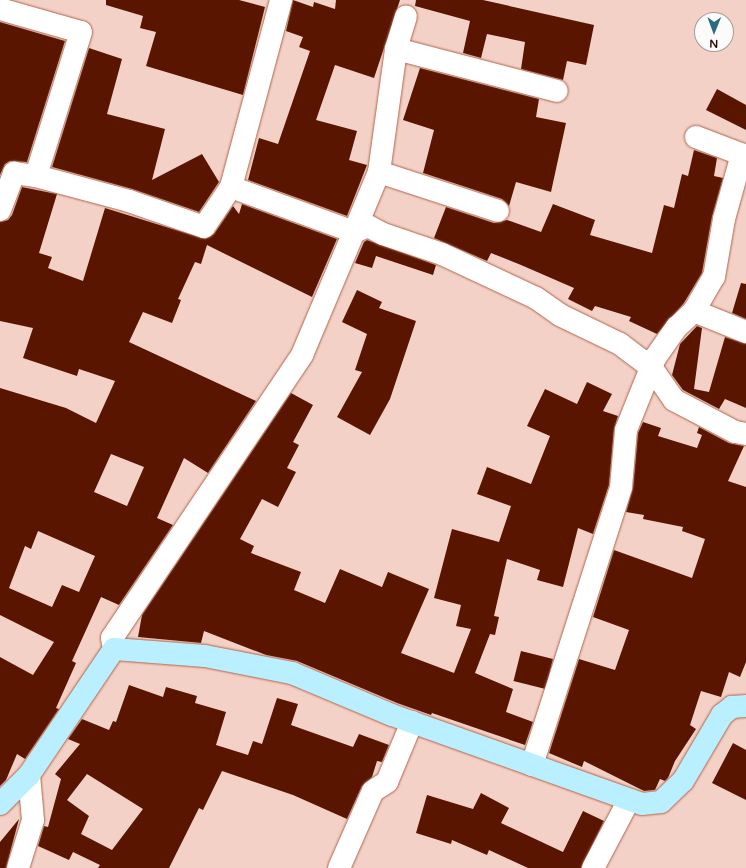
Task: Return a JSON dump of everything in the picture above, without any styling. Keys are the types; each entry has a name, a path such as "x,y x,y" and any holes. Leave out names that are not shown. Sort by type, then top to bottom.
{"main road":[{"path":"0,804 29,775 114,648 205,656 292,673 412,722 642,804 661,802 683,781 722,715 732,707 746,706"}],"street":[{"path":"0,210 14,173 36,176 129,201 204,227 231,187 281,0"},
{"path":"0,9 81,32 36,176"},
{"path":"114,648 112,638 302,355 379,172 396,49 406,16"},
{"path":"396,49 557,91"},
{"path":"532,765 621,487 626,430 651,366 677,327 694,311 714,277 724,219 744,155 696,137"},
{"path":"379,172 498,211"},
{"path":"231,187 354,232 368,226 383,234 442,254 536,298 560,315 620,344 651,366 674,400 735,432 746,434"},
{"path":"694,311 746,332"},
{"path":"339,868 373,791 387,782 412,722"},
{"path":"18,868 33,820 29,775"},
{"path":"593,868 628,800"}],"building":[{"path":"106,0 239,0 265,7 243,95 146,66 156,32 140,28 143,16 106,5"},
{"path":"293,0 313,7 314,2 335,9 336,0 400,0 374,78 335,65 316,120 357,131 349,160 367,165 347,216 248,180 259,138 278,144 310,51 299,47 303,37 286,31"},
{"path":"416,0 483,0 594,25 586,65 567,61 563,80 521,69 525,42 487,34 481,58 463,53 470,21 415,6"},
{"path":"0,22 65,41 27,162 10,161 5,164 0,175"},
{"path":"89,48 122,59 107,114 165,129 152,180 202,154 219,182 199,212 132,189 52,167"},
{"path":"420,68 539,99 536,117 566,123 551,192 516,182 509,206 502,199 423,173 434,130 403,120"},
{"path":"717,89 746,105 746,130 706,110"},
{"path":"694,150 717,158 714,176 723,178 712,217 702,273 684,303 657,334 629,321 631,317 595,306 592,311 568,299 574,288 521,265 491,253 487,261 434,238 446,207 494,223 507,220 541,232 553,204 595,220 590,235 652,253 664,205 674,208 682,174 688,176"},
{"path":"22,187 57,194 39,253 52,257 48,268 83,281 105,208 205,239 214,234 233,206 239,214 242,204 337,239 312,297 207,245 201,264 195,262 178,299 181,300 172,323 143,312 129,342 256,401 208,473 184,458 157,518 173,525 119,605 101,597 72,661 76,663 56,708 59,709 25,759 17,754 6,780 0,786 0,657 33,675 54,642 0,615 0,388 66,408 96,423 115,381 79,369 77,376 23,358 33,328 0,321 0,222 8,220 12,215","holes":["111,454 144,467 127,506 94,492","38,531 95,556 79,592 62,585 52,607 9,588 25,546 31,549"]},
{"path":"367,240 436,265 433,275 376,256 372,268 355,263 364,242"},
{"path":"741,283 746,284 746,319 732,313"},
{"path":"357,290 382,302 379,308 416,321 390,399 370,435 337,417 362,372 355,370 367,334 342,322"},
{"path":"697,326 702,328 694,389 709,392 725,337 746,344 746,408 725,399 719,409 683,390 672,375 680,344"},
{"path":"587,382 612,394 603,411 618,416 614,429 609,485 593,534 578,528 563,587 537,580 540,570 507,559 494,616 499,617 495,635 490,634 475,673 513,689 506,712 533,722 525,745 432,713 431,715 397,703 297,661 266,655 204,631 201,643 138,637 142,615 291,393 313,405 293,442 299,445 287,468 296,472 278,507 262,499 240,539 254,546 251,553 301,572 294,590 325,603 340,569 382,587 388,572 429,589 401,653 454,673 471,629 456,626 461,605 434,598 452,529 499,542 511,506 477,494 487,467 531,484 550,436 527,426 545,389 577,404"},
{"path":"643,422 661,428 658,436 697,448 702,435 697,433 699,427 729,443 744,446 728,481 746,487 746,662 740,677 729,672 721,697 701,691 690,725 696,729 675,761 668,778 665,781 660,779 655,790 644,791 584,761 582,767 549,753 579,659 615,670 629,630 593,617 614,550 692,578 705,539 682,531 683,527 643,519 644,515 626,512 633,488 638,433"},
{"path":"521,651 553,659 546,689 514,681"},
{"path":"129,685 163,697 166,687 197,696 195,703 226,712 216,745 248,755 253,741 262,744 277,698 298,704 291,725 353,747 359,734 389,745 382,762 377,761 372,777 362,786 347,819 293,795 222,771 203,810 199,808 169,868 98,868 100,865 73,852 69,860 38,846 44,826 48,827 61,779 55,774 80,744 68,739 82,719 109,730 113,721 116,722","holes":["87,774 143,809 112,850 81,834 89,816 67,800"]},
{"path":"733,743 746,750 746,800 712,783"},
{"path":"481,793 509,808 501,823 563,852 583,811 604,821 581,868 528,868 489,850 487,855 452,840 451,844 416,833 427,795 473,809"},
{"path":"19,819 6,868 0,868 0,842"}]}
